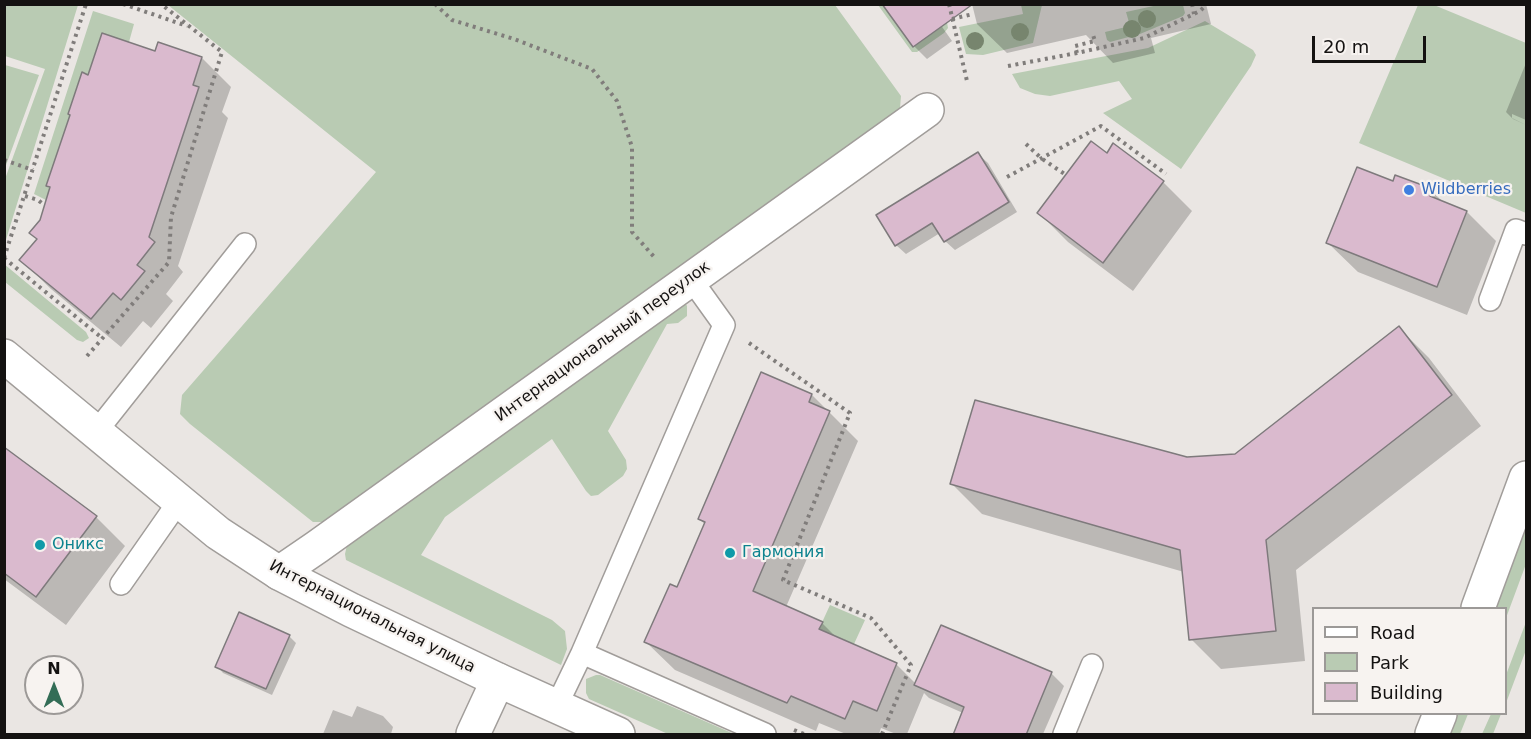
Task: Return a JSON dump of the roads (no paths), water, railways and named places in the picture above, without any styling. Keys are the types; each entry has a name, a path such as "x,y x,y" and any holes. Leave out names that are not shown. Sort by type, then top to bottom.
{"street":[{"name":"Интернациональный переулок","path":"279,573 927,110"},
{"name":"Интернациональная улица","path":"4,356 218,532 279,573 351,610 618,735"},
{"path":"1479,607 1527,478"},
{"path":"473,735 498,680"},
{"path":"1432,735 1440,715"}],"lane":[{"path":"1490,300 1516,230 1527,234"},
{"path":"96,432 245,244"},
{"path":"556,707 582,653 724,325 686,283"},
{"path":"121,584 179,501"},
{"path":"582,653 765,735"},
{"path":"1064,735 1092,665"}],"place":[{"name":"Wildberries","path":"1409,190"},
{"name":"Оникс","path":"40,545"},
{"name":"Гармония","path":"730,553"}]}
